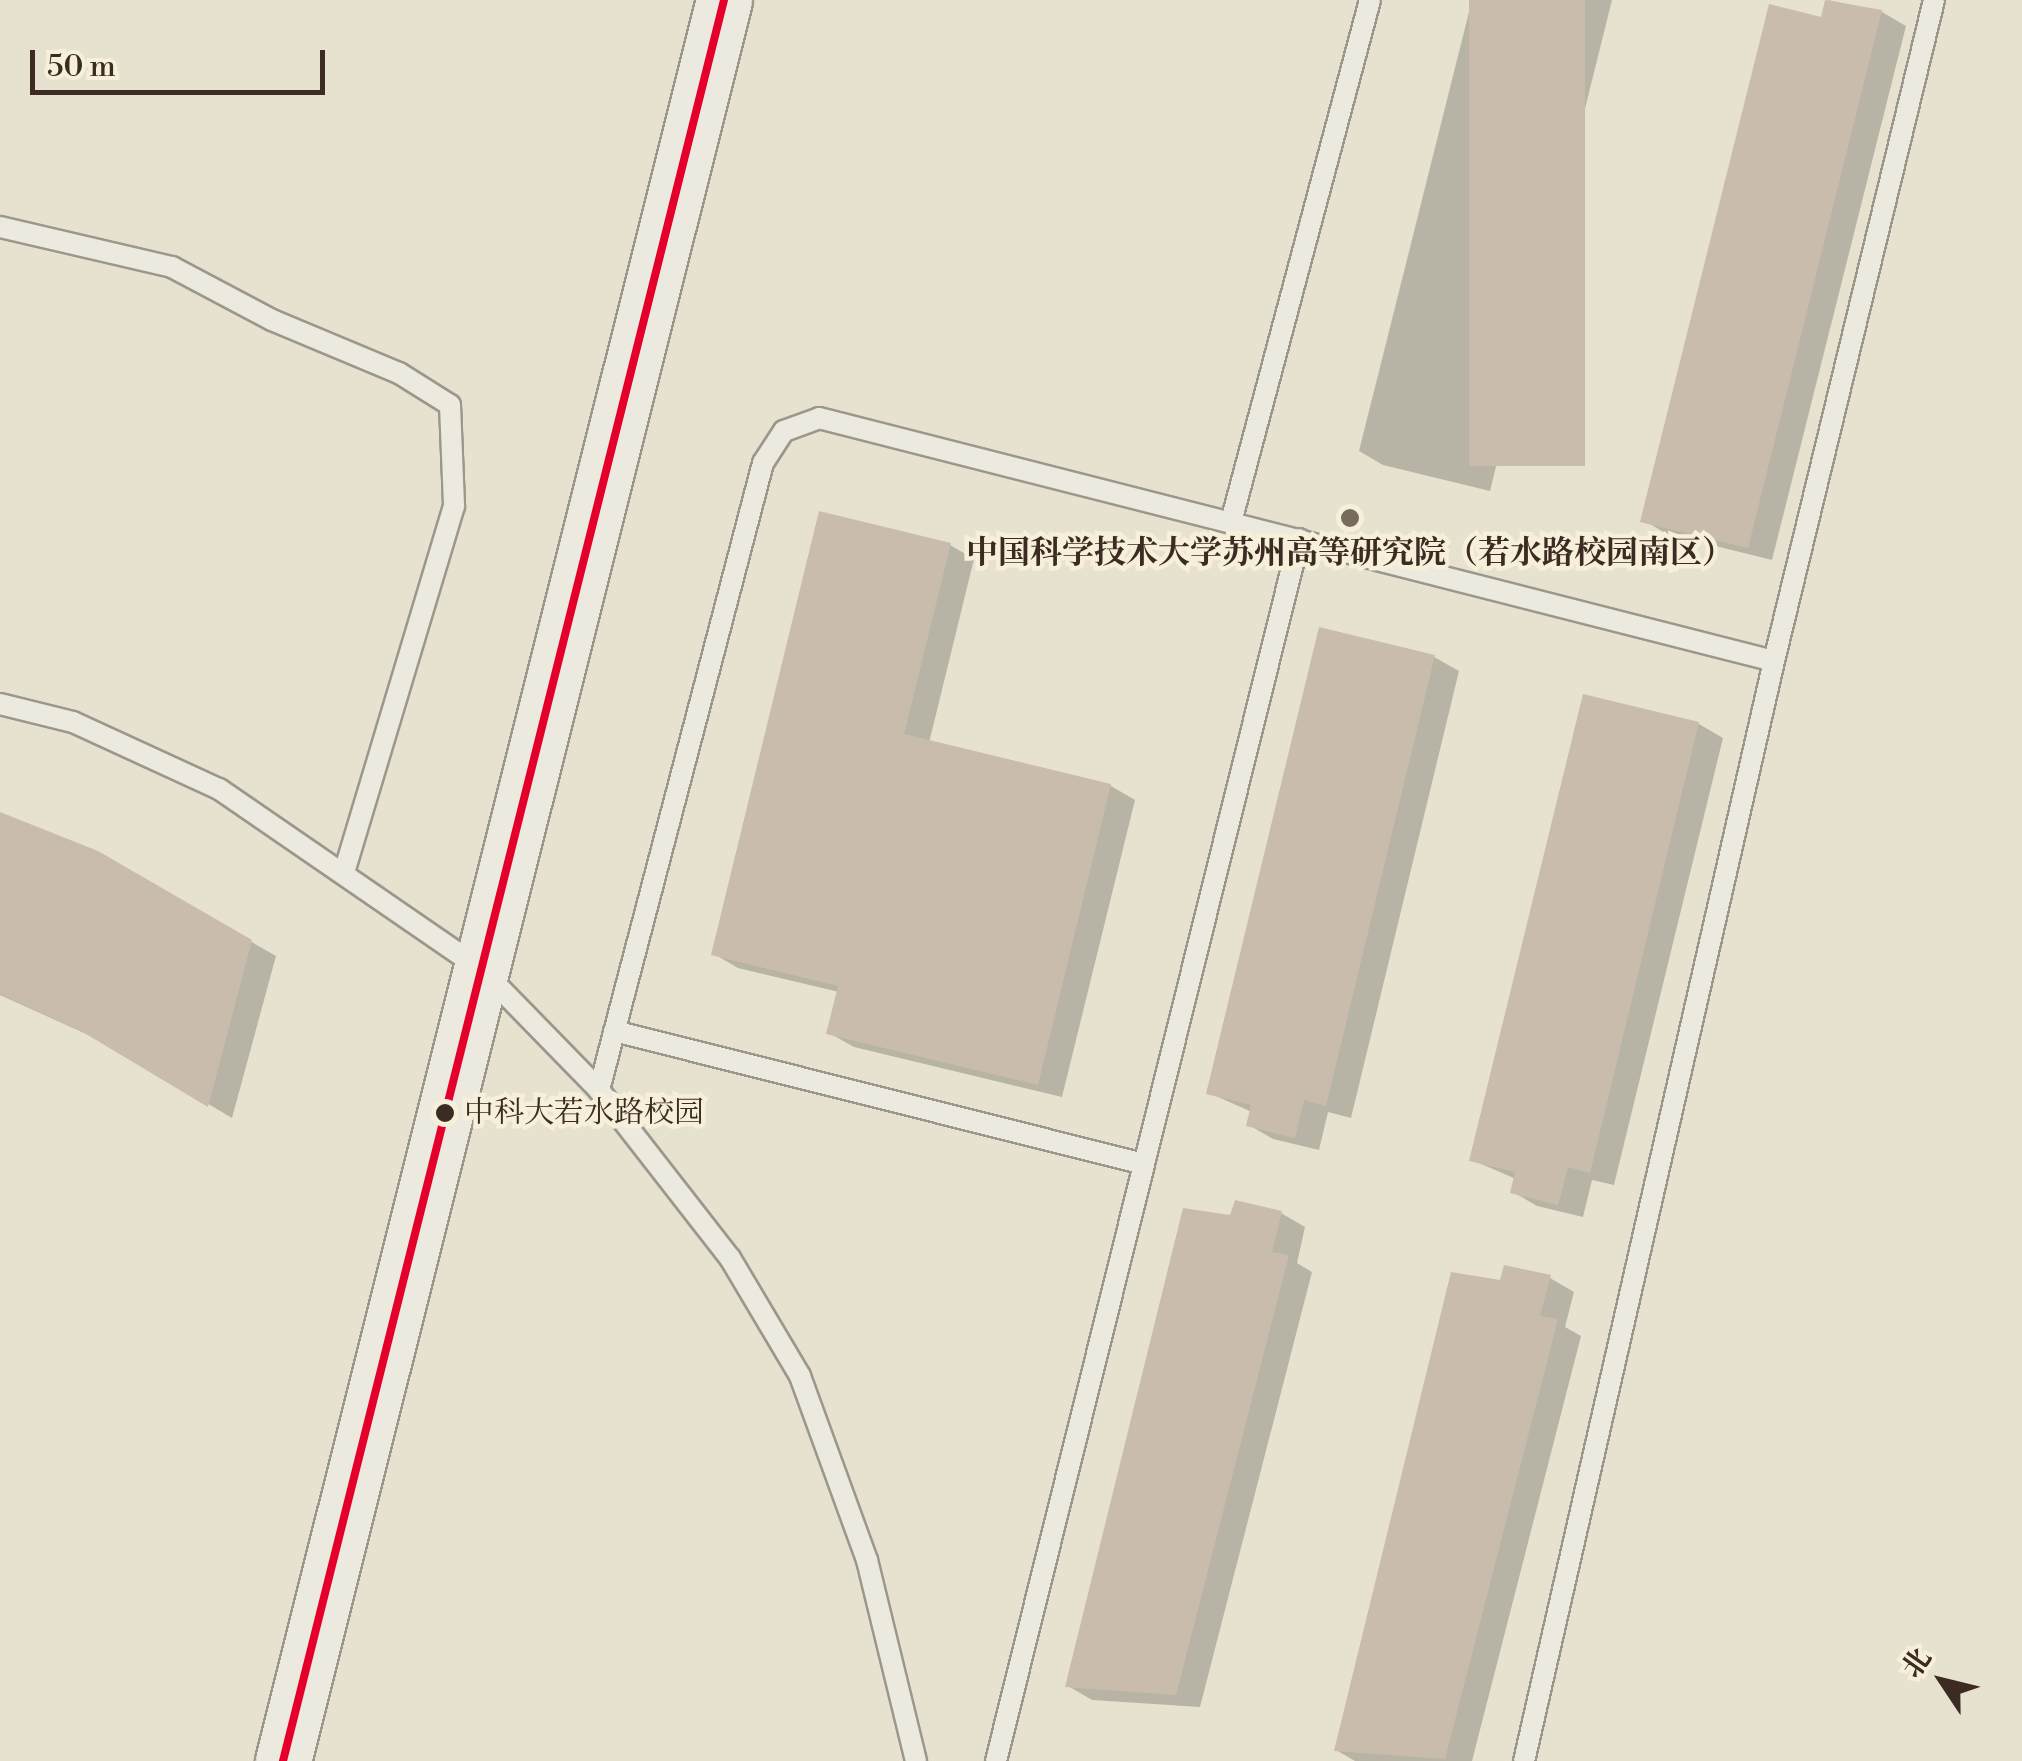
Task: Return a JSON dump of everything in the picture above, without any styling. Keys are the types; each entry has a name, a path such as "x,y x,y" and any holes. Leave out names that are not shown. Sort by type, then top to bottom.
{"street":[{"path":"282,1761 724,0"}],"lane":[{"path":"1231,522 1370,0"},
{"path":"1524,1761 1774,662 1934,0"},
{"path":"0,227 172,267 272,320 400,373 450,405 454,506 344,872"},
{"path":"599,1090 763,463 784,431 818,418 1774,662"},
{"path":"996,1761 1300,540"},
{"path":"0,704 74,722 220,789 482,969 599,1090 730,1258 800,1376 866,1560 916,1761"},
{"path":"614,1031 1144,1164"}],"building":[{"path":"1469,0 1585,0 1585,466 1469,466"},
{"path":"1825,0 1882,10 1748,548 1640,522 1769,4 1821,17"},
{"path":"819,511 951,543 904,734 1111,784 1038,1085 826,1034 838,986 711,955"},
{"path":"1319,627 1435,655 1326,1106 1304,1100 1295,1138 1246,1126 1251,1105 1206,1094"},
{"path":"1583,694 1699,722 1590,1173 1568,1167 1558,1205 1510,1193 1515,1172 1469,1161"},
{"path":"0,812 98,851 252,940 208,1107 81,1031 0,994"},
{"path":"1235,1200 1282,1211 1272,1252 1289,1255 1176,1695 1065,1687 1183,1208 1230,1215"},
{"path":"1504,1265 1551,1275 1540,1316 1558,1319 1445,1759 1334,1751 1451,1272 1500,1280"}],"transit line":[{"path":"283,1761 724,0"}],"place":[{"name":"中国科学技术大学苏州高等研究院（若水路校园南区）","path":"1350,518"},
{"name":"中科大若水路校园","path":"445,1113"}]}
